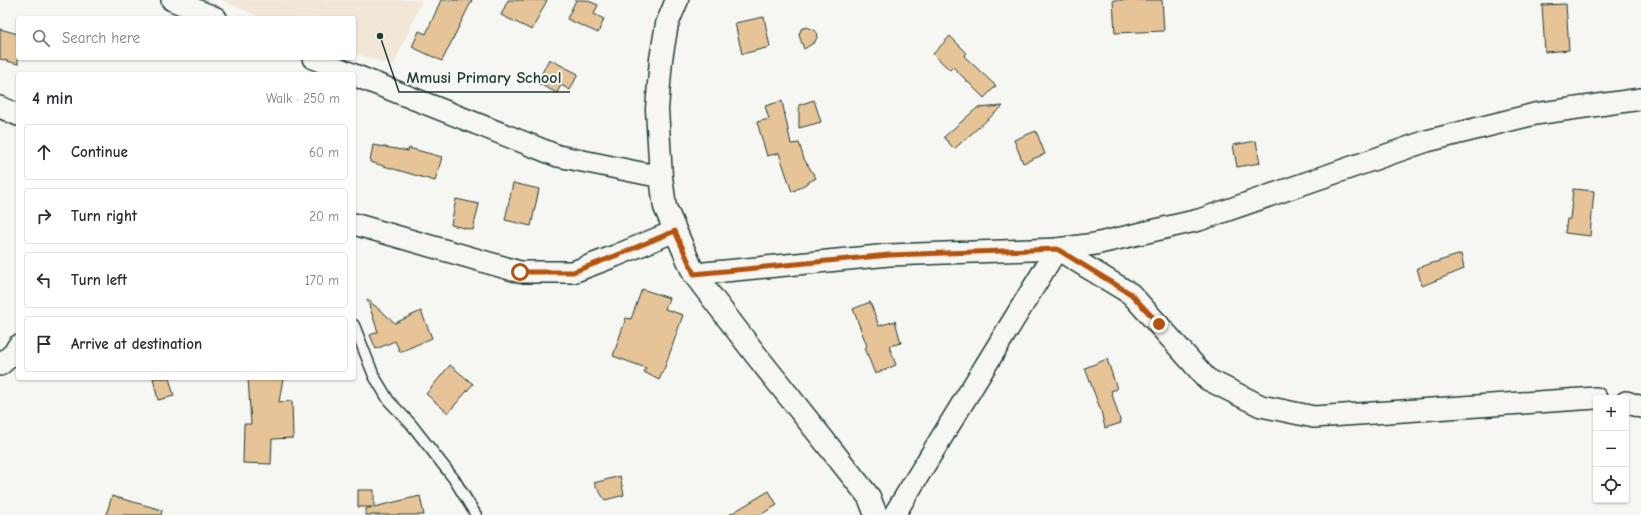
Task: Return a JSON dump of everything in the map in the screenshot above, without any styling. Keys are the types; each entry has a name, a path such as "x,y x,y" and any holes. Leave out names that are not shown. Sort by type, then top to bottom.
{"street":[{"path":"172,0 211,16"},
{"path":"677,0 667,24 661,59 658,109 660,177 665,207 694,274 756,355 869,497 876,515"},
{"path":"318,60 348,72"},
{"path":"356,75 490,131 558,156 660,177"},
{"path":"694,274 889,255 1057,249 1095,244 1199,220 1435,139 1535,114 1641,99"},
{"path":"0,108 16,114"},
{"path":"356,225 520,272 573,272 675,231"},
{"path":"1057,249 1131,294 1207,379 1261,406 1314,417 1593,398"},
{"path":"894,515 1057,249"},
{"path":"0,366 16,350"},
{"path":"1629,403 1641,407"}],"lane":[{"path":"356,330 374,376 389,401 411,424 454,479 476,515"}],"shaded area":[{"path":"222,0 422,0 393,66 356,54 356,16 258,16"}],"building":[{"path":"441,0 472,0 442,61 412,47 419,31 426,34"},
{"path":"508,0 547,0 532,30 501,15"},
{"path":"576,0 586,0 598,5 594,14 604,19 598,33 567,19"},
{"path":"1113,0 1162,0 1164,31 1115,33"},
{"path":"1566,4 1569,50 1545,52 1542,5"},
{"path":"764,17 770,47 742,54 735,23"},
{"path":"807,27 816,31 817,37 815,42 804,49 799,35 801,29"},
{"path":"0,29 16,33 16,60 18,60 18,64 0,59"},
{"path":"950,36 967,53 964,56 996,86 984,98 953,67 950,70 933,54"},
{"path":"549,59 578,74 570,90 561,85 557,93 537,83"},
{"path":"814,100 821,122 799,128 799,105"},
{"path":"782,101 791,144 799,143 804,159 816,178 792,192 779,153 767,156 757,122 769,119 765,106"},
{"path":"1003,106 954,149 944,137 977,108"},
{"path":"1036,131 1045,154 1023,163 1014,140"},
{"path":"1256,141 1260,163 1237,167 1233,145"},
{"path":"373,145 408,151 409,148 442,157 435,181 370,162"},
{"path":"513,183 539,189 531,226 505,220"},
{"path":"1573,189 1594,191 1590,236 1565,233 1567,219 1570,219"},
{"path":"456,199 479,204 473,230 451,225"},
{"path":"1461,254 1464,269 1422,286 1417,268"},
{"path":"642,289 669,298 665,309 683,315 659,380 644,372 646,368 613,356 626,318 631,319"},
{"path":"367,299 395,323 421,311 432,338 400,352 395,341 376,349 370,335 378,332"},
{"path":"870,302 879,326 895,321 901,343 889,346 896,365 875,374 865,348 867,346 853,309"},
{"path":"1107,359 1117,389 1111,391 1121,423 1105,428 1101,411 1085,368"},
{"path":"450,365 473,384 448,413 426,394"},
{"path":"153,380 170,380 174,396 158,400"},
{"path":"248,380 283,380 279,402 292,401 293,438 272,439 271,464 243,463 244,424 251,424"},
{"path":"620,476 624,495 605,500 594,483"},
{"path":"358,490 374,490 374,507 420,496 424,515 366,515 366,509 372,507 358,507"},
{"path":"769,491 777,505 760,515 729,515"},
{"path":"112,496 162,510 161,515 106,515"}],"place":[{"name":"Mmusi Primary School","path":"380,36"}],"route":[{"path":"520,272 573,272 675,231 694,274 889,255 1057,249 1131,294 1159,324"}]}
